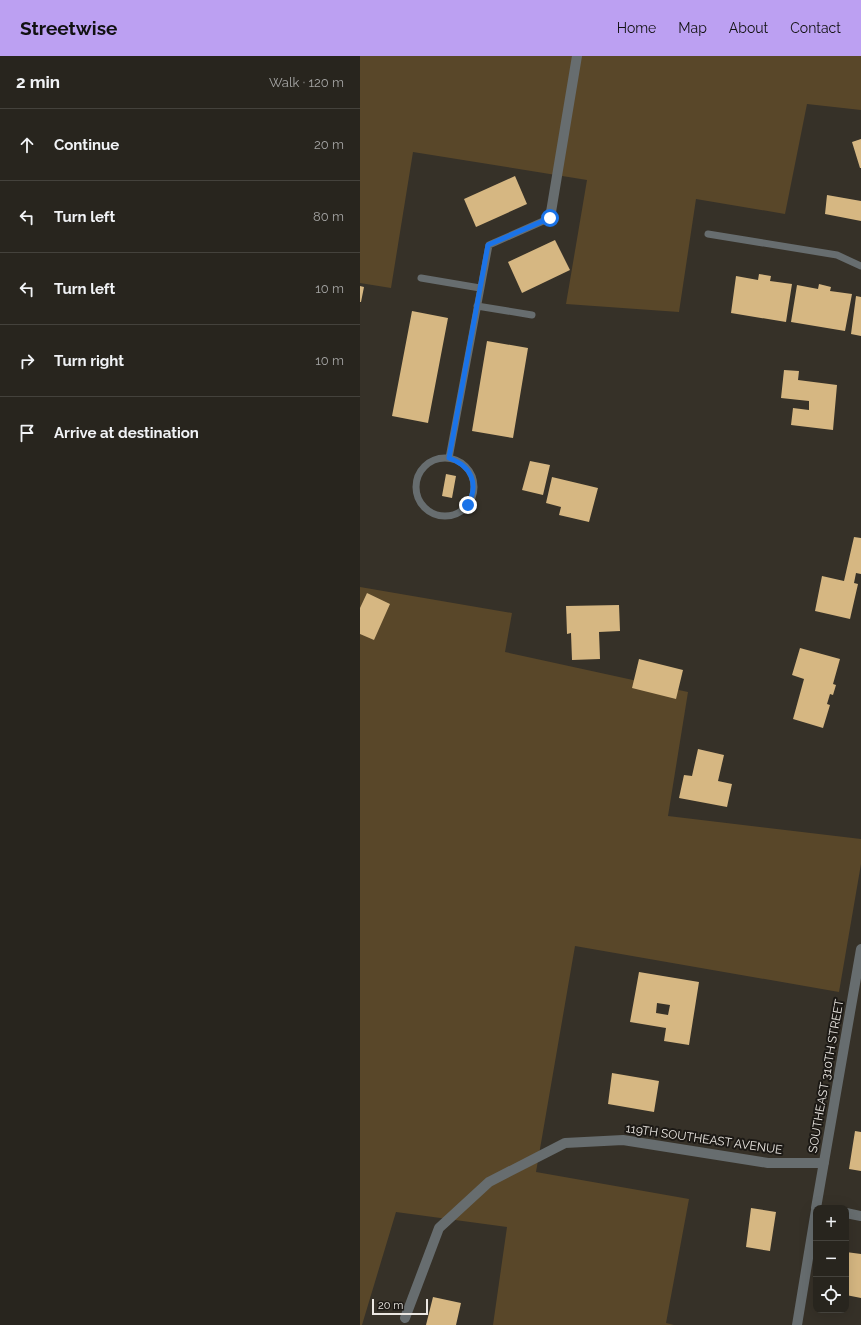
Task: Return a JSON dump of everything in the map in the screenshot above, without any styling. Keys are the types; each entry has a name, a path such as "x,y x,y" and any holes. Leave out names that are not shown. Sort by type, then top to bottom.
{"street":[{"path":"550,218 577,56"},
{"name":"SOUTHEAST 310TH STREET","path":"818,1205 861,949"},
{"name":"119TH SOUTHEAST AVENUE","path":"405,1318 439,1228 490,1182 565,1143 623,1140 768,1163 824,1163"},
{"path":"849,1214 861,1216"},
{"name":"SOUTHEAST 310TH STREET","path":"797,1325 813,1232"}],"lane":[{"path":"449,458 488,245 550,218"},
{"path":"708,234 837,255 861,266"},
{"path":"421,278 480,288"},
{"path":"477,306 532,315"},
{"path":"441,458 449,458 459,461 467,468 472,476 474,486 468,505 460,512 450,515 440,515 432,513 422,504 416,491 416,482 419,473 432,461 441,458"}],"shaded area":[{"path":"360,56 861,56 861,110 807,104 785,214 696,199 679,312 566,304 587,180 413,152 391,288 360,283"},
{"path":"360,587 512,613 505,652 688,692 668,816 861,839 861,864 839,992 575,946 536,1172 689,1199 666,1323 674,1325 493,1325 507,1227 396,1212 362,1325 360,1325"}],"building":[{"path":"861,139 861,168 860,168 852,142"},
{"path":"515,176 527,204 476,227 464,199"},
{"path":"827,195 861,201 861,221 825,214"},
{"path":"555,240 570,270 522,293 508,262"},
{"path":"759,274 771,276 770,281 792,284 786,322 731,313 736,276 758,280"},
{"path":"819,284 831,287 830,291 852,294 845,331 791,322 797,285 818,289"},
{"path":"360,286 364,287 361,302 360,302"},
{"path":"856,296 861,297 861,336 851,334"},
{"path":"412,311 448,318 428,423 392,416"},
{"path":"487,341 528,348 513,438 472,431"},
{"path":"784,370 799,371 798,380 837,385 833,430 791,425 793,408 809,410 809,401 781,398"},
{"path":"530,461 550,465 543,495 522,490"},
{"path":"446,474 456,476 452,498 442,496"},
{"path":"552,477 598,488 589,522 559,515 561,507 546,503"},
{"path":"854,537 861,538 861,574 856,573 854,583 858,584 850,619 815,611 822,576 844,581"},
{"path":"367,593 390,604 374,640 360,634 360,608"},
{"path":"619,605 620,631 599,632 600,659 572,660 571,633 567,634 566,606"},
{"path":"800,648 840,659 833,684 836,685 833,695 830,694 827,704 830,705 823,728 793,719 804,679 792,675"},
{"path":"639,659 683,670 676,699 632,688"},
{"path":"698,749 724,755 718,781 732,784 727,807 679,798 684,775 692,776"},
{"path":"639,972 699,982 689,1045 664,1041 666,1028 630,1022","holes":["657,1003 670,1005 668,1015 656,1013"]},
{"path":"612,1073 659,1081 654,1112 608,1104"},
{"path":"855,1131 861,1132 861,1171 849,1169"},
{"path":"751,1208 776,1212 770,1251 746,1247"},
{"path":"849,1252 861,1254 861,1298 849,1296"},
{"path":"433,1297 461,1303 456,1325 426,1325"}],"route":[{"path":"468,505 474,486 472,476 467,468 459,461 449,458 488,245 550,218"}]}
